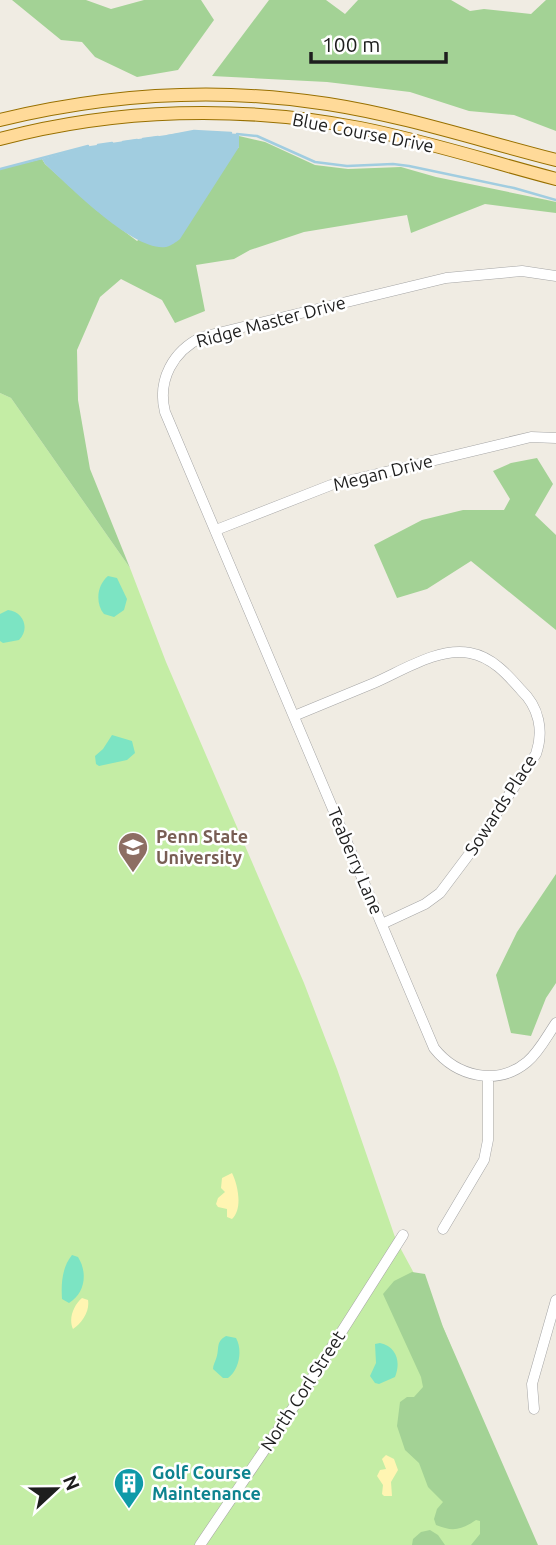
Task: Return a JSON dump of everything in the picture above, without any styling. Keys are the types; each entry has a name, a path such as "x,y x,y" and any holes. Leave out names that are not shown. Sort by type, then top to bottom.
{"main road":[{"name":"Blue Course Drive","path":"0,120 85,103 135,97 194,95 271,98 374,113 556,160"},
{"name":"Blue Course Drive","path":"0,139 47,128 117,117 183,113 248,114 362,129 556,179"}],"street":[{"name":"Ridge Master Drive","path":"216,530 163,404 163,387 169,368 185,347 202,337 446,278 522,271 556,276"},
{"name":"Megan Drive","path":"216,530 331,485 531,437 556,438"},
{"name":"Teaberry Lane","path":"216,530 434,1048 455,1068 473,1075 488,1076"},
{"name":"Sowards Place","path":"294,716 432,658 460,652 491,661 534,705 540,730 540,743 536,754 460,868 440,893 425,904 382,924"},
{"path":"443,1229 484,1160 488,1140 488,1076 510,1072 527,1062 556,1023"},
{"name":"North Corl Street","path":"200,1545 297,1402 403,1235"},
{"path":"534,1409 531,1384 556,1300"}],"green space":[{"path":"12,0 86,0 111,9 144,0 201,0 214,20 178,70 137,77 95,57 82,42 61,40"},
{"path":"269,0 326,0 345,14 358,0 451,0 470,11 484,9 531,14 546,0 556,0 556,131 514,115 469,111 410,92 327,82 212,76"},
{"path":"239,136 265,142 315,165 348,169 401,167 556,202 556,213 485,204 411,233 407,215 304,232 250,250 234,259 196,265 205,311 175,323 162,300 121,279 100,297 77,350 78,400 90,469 130,568 11,398 0,393 0,169 42,159 95,209 137,241 239,147"},
{"name":"Penn State University","path":"0,393 11,398 130,568 166,662 304,983 396,1240 443,1327 504,1475 479,1545 0,1545"},
{"path":"537,458 553,484 535,515 556,535 556,630 471,561 427,589 397,598 374,545 422,520 463,510 504,510 510,499 493,471 511,463"},
{"path":"108,576 117,578 127,599 124,610 114,617 104,614 98,600 101,584"},
{"path":"8,610 18,614 25,626 19,640 3,643 0,641 0,614"},
{"path":"112,735 132,741 135,753 127,760 99,766 95,756"},
{"path":"556,874 556,983 546,998 531,1036 511,1033 496,975 517,932"},
{"path":"72,1255 78,1257 84,1276 79,1294 69,1303 62,1299 62,1282 64,1270"},
{"path":"412,1272 425,1274 443,1327 538,1545 471,1545 480,1534 480,1521 476,1520 457,1529 436,1525 434,1519 437,1509 443,1502 428,1487 419,1463 405,1450 397,1426 400,1402 407,1397 414,1397 423,1387 421,1377 383,1294 394,1281"},
{"path":"226,1336 236,1338 239,1354 235,1370 228,1378 223,1378 213,1368 219,1343"},
{"path":"380,1343 394,1352 398,1366 395,1377 379,1384 370,1376 376,1363 375,1344"},
{"path":"430,1530 438,1535 445,1545 412,1545 413,1539 421,1532"}],"sand":[{"path":"232,1173 238,1190 238,1203 232,1219 227,1217 227,1209 216,1204 225,1192 221,1188 222,1178"},
{"path":"82,1298 88,1300 87,1312 73,1329 73,1312"},
{"path":"386,1455 394,1459 398,1470 391,1482 392,1496 382,1494 383,1485 377,1476 380,1470 386,1469 382,1459"}],"water":[{"path":"194,131 239,134 239,147 180,239 166,247 153,246 120,229 85,201 42,159 90,146"}],"waterway":[{"path":"168,136 194,131 231,133"},
{"path":"237,134 257,136 315,162 347,166 409,166 514,188 556,200"},
{"path":"143,139 158,137"},
{"path":"123,142 137,140"},
{"path":"98,145 112,143"},
{"path":"0,169 88,146"}],"place":[{"name":"Penn State University","path":"133,874"},
{"name":"Golf Course Maintenance","path":"129,1510"}]}
